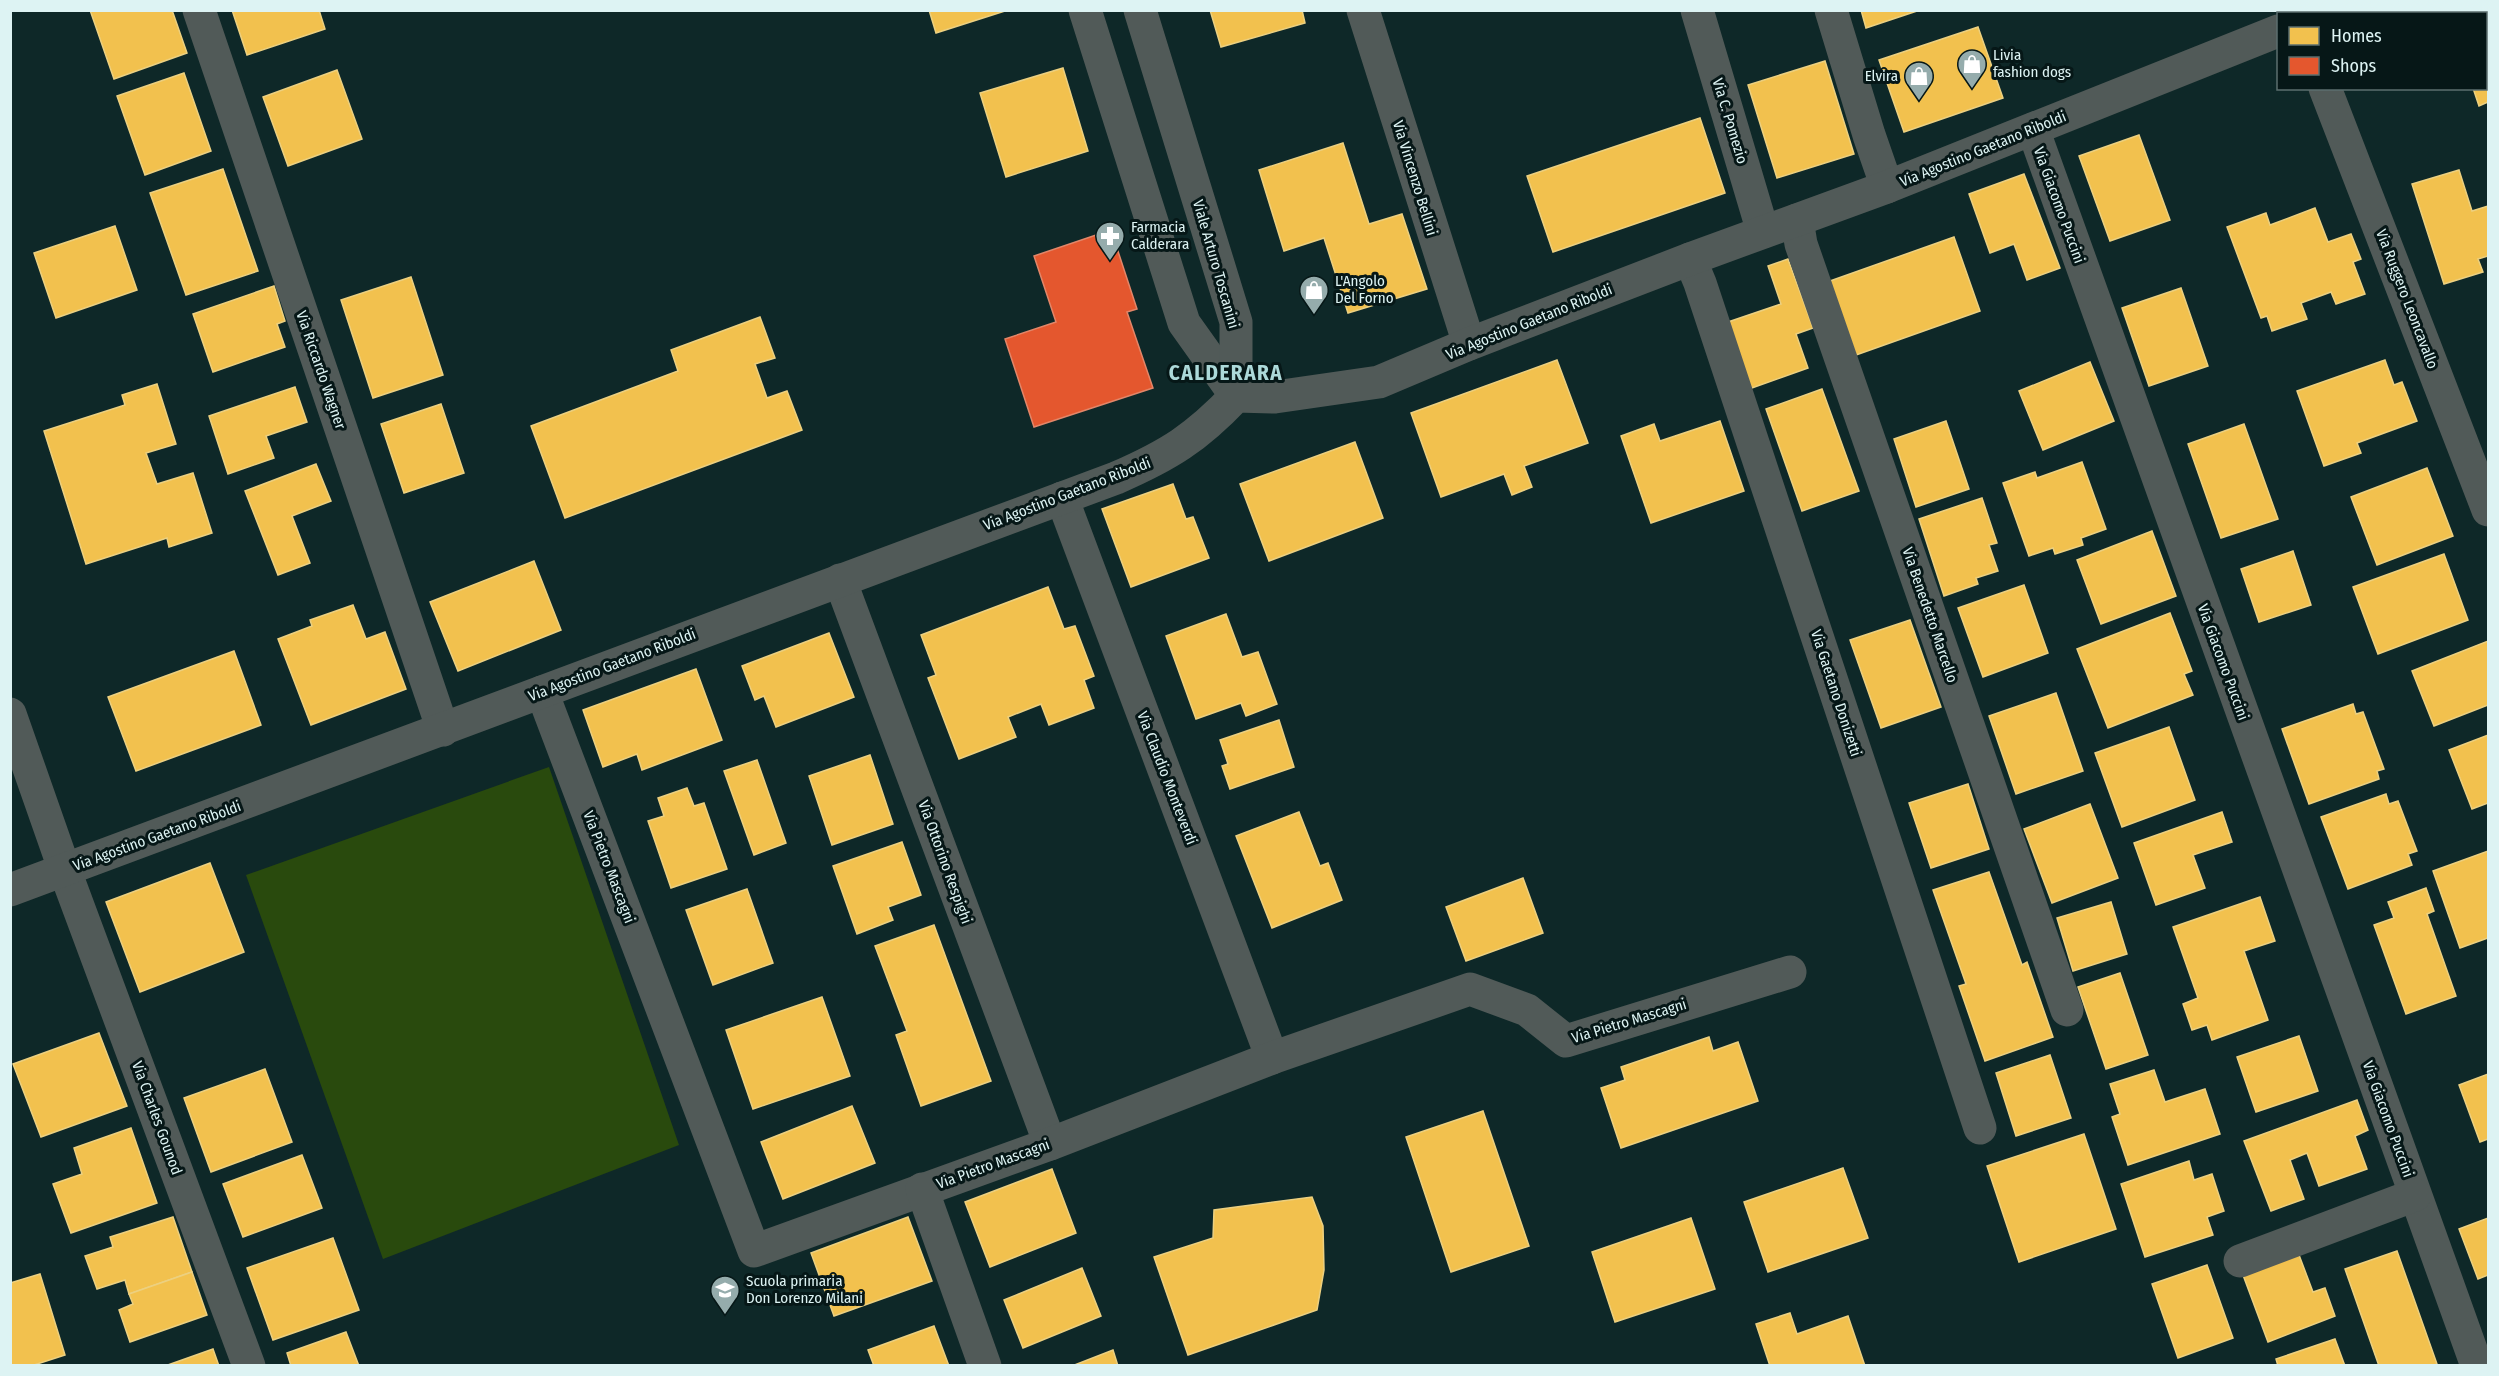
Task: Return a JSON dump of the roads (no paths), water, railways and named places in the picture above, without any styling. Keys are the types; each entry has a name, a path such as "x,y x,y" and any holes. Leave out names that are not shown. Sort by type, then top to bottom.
{"street":[{"name":"Via Riccardo Wagner","path":"199,10 443,730"},
{"path":"1085,10 1184,323 1236,396"},
{"name":"Viale Arturo Toscanini","path":"1140,10 1236,322 1236,396"},
{"name":"Via Vincenzo Bellini","path":"1363,10 1469,344"},
{"name":"Via C. Pomezio","path":"1697,10 1763,232"},
{"path":"1831,10 1887,187"},
{"name":"Via Agostino Gaetano Riboldi","path":"10,890 1116,478 1180,447 1208,425 1236,396 1275,397 1379,382 1469,344 1763,232 1887,187 2036,140 2277,31"},
{"name":"Via Ruggero Leoncavallo","path":"2326,90 2488,510"},
{"name":"Via Giacomo Puccini","path":"2036,140 2477,1365"},
{"name":"Via Benedetto Marcello","path":"1797,220 1801,244 2067,1010"},
{"name":"Via Gaetano Donizetti","path":"1690,259 1700,283 1980,1128"},
{"name":"Via Claudio Monteverdi","path":"1062,498 1272,1058"},
{"name":"Via Ottorino Respighi","path":"840,580 1050,1144"},
{"name":"Via Pietro Mascagni","path":"542,692 754,1251 1050,1144 1272,1058 1470,989 1527,1010 1566,1041 1790,972"},
{"name":"Via Charles Gounod","path":"10,714 65,871 249,1365"},
{"path":"922,1189 985,1365"},
{"name":"Via Giacomo Puccini","path":"2240,1261 2415,1195"}],"place":[{"name":"Livia fashion dogs","path":"1972,90"},
{"name":"Elvira","path":"1919,102"},
{"name":"Farmacia Calderara","path":"1110,262"},
{"name":"L'Angolo Del Forno","path":"1314,316"},
{"name":"Scuola primaria Don Lorenzo Milani","path":"725,1316"}],"district":[{"name":"CALDERARA","path":"1226,373"}]}
